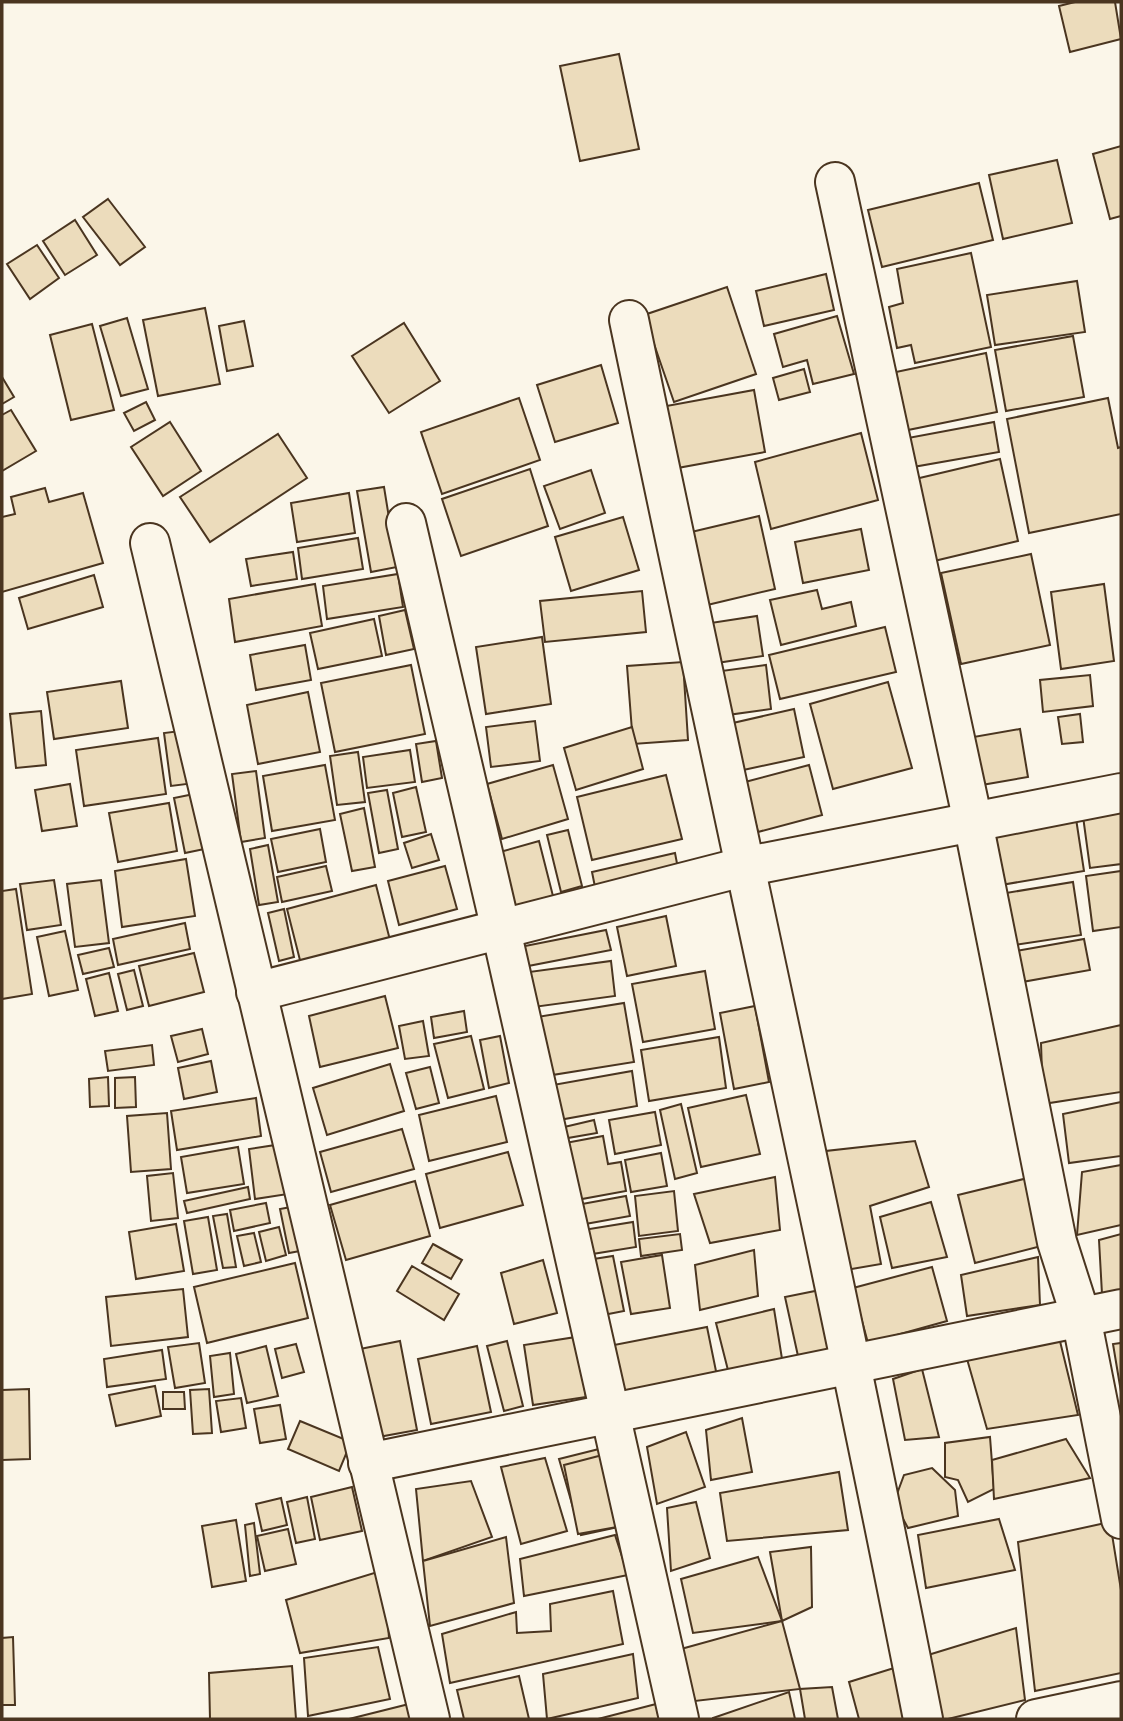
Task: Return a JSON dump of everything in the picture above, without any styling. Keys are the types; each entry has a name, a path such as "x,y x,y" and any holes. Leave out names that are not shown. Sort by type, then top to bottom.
{"street":[{"path":"835,182 972,822 1057,1242 1081,1317 1121,1519"},
{"path":"629,320 743,867 853,1363 923,1719"},
{"path":"406,523 612,1413 679,1719"},
{"path":"150,543 430,1719"},
{"path":"256,992 743,867 1121,793"},
{"path":"368,1462 1121,1309"},
{"path":"1036,1719 1121,1701"}],"building":[{"path":"1075,2 1115,2 1121,39 1070,52 1059,6"},
{"path":"619,54 639,149 580,161 560,66"},
{"path":"1121,146 1121,216 1110,219 1093,154"},
{"path":"1057,160 1072,223 1003,239 989,175"},
{"path":"979,183 993,240 882,267 868,210"},
{"path":"108,199 145,247 120,265 83,217"},
{"path":"75,220 97,255 65,275 43,241"},
{"path":"37,245 59,278 30,299 7,264"},
{"path":"971,253 991,347 915,363 911,345 897,348 889,307 903,303 897,269"},
{"path":"826,274 834,310 764,326 756,291"},
{"path":"1077,281 1085,332 995,345 987,295"},
{"path":"727,287 756,374 674,402 644,315"},
{"path":"205,308 220,384 158,396 143,320"},
{"path":"837,316 854,374 813,384 807,360 783,367 774,334"},
{"path":"127,318 148,389 121,396 100,326"},
{"path":"244,321 253,366 227,371 219,326"},
{"path":"404,323 440,381 389,413 352,356"},
{"path":"92,324 114,410 71,420 50,335"},
{"path":"1073,336 1084,397 1006,411 995,350"},
{"path":"986,353 997,412 908,430 896,372"},
{"path":"601,365 618,423 555,442 537,385"},
{"path":"804,369 810,392 779,400 773,378"},
{"path":"2,377 14,397 2,404"},
{"path":"754,390 765,452 672,469 661,407"},
{"path":"519,398 540,460 442,494 421,432"},
{"path":"1108,398 1118,448 1121,447 1121,514 1029,533 1007,419"},
{"path":"146,402 155,420 134,431 124,413"},
{"path":"11,410 36,451 2,471 2,415"},
{"path":"170,422 201,471 163,496 131,447"},
{"path":"994,422 999,452 913,467 908,438"},
{"path":"861,433 878,500 771,529 755,462"},
{"path":"278,434 307,478 210,542 180,497"},
{"path":"1000,459 1018,541 930,562 911,480"},
{"path":"530,469 548,526 461,556 442,499"},
{"path":"591,470 605,513 560,529 544,486"},
{"path":"384,487 397,567 371,572 357,491"},
{"path":"45,488 49,502 83,493 103,563 2,592 2,517 15,514 11,497"},
{"path":"349,493 355,533 297,542 291,503"},
{"path":"759,516 775,589 703,606 687,533"},
{"path":"623,517 639,570 571,591 555,537"},
{"path":"861,529 869,570 803,583 795,542"},
{"path":"358,538 363,569 302,579 298,548"},
{"path":"293,552 297,579 251,586 246,559"},
{"path":"1031,554 1050,645 961,664 941,573"},
{"path":"398,574 403,607 327,619 323,586"},
{"path":"94,575 103,607 28,629 19,598"},
{"path":"315,584 322,626 235,642 229,599"},
{"path":"1104,584 1114,661 1061,669 1051,592"},
{"path":"817,590 822,609 851,602 856,626 781,645 770,600"},
{"path":"642,591 646,632 545,642 540,601"},
{"path":"405,610 414,649 386,655 379,616"},
{"path":"757,616 763,656 710,664 704,624"},
{"path":"374,619 382,656 318,669 310,633"},
{"path":"885,627 896,672 780,699 769,655"},
{"path":"542,637 551,704 486,714 476,647"},
{"path":"305,645 311,680 256,690 250,655"},
{"path":"683,662 688,740 633,744 627,666"},
{"path":"411,665 425,734 335,752 321,683"},
{"path":"766,665 771,709 720,716 714,672"},
{"path":"1090,675 1093,706 1043,712 1040,680"},
{"path":"121,681 128,728 54,739 47,692"},
{"path":"888,682 912,768 833,789 810,704"},
{"path":"308,692 320,752 258,764 247,705"},
{"path":"794,709 804,757 734,772 724,725"},
{"path":"41,711 46,765 16,768 10,714"},
{"path":"1080,714 1083,742 1062,744 1058,717"},
{"path":"535,721 540,761 491,767 486,727"},
{"path":"632,727 643,769 576,790 564,748"},
{"path":"1020,729 1028,777 970,787 962,739"},
{"path":"188,730 195,783 171,786 164,733"},
{"path":"158,738 166,794 84,806 76,750"},
{"path":"436,741 442,778 422,782 416,744"},
{"path":"410,750 415,782 367,788 363,757"},
{"path":"358,752 365,802 337,805 330,756"},
{"path":"325,765 335,820 272,831 263,776"},
{"path":"553,765 568,819 502,839 487,784"},
{"path":"809,765 822,815 758,832 745,782"},
{"path":"256,771 265,838 241,842 232,774"},
{"path":"666,775 682,839 592,860 577,797"},
{"path":"70,784 77,826 42,831 35,790"},
{"path":"416,787 426,832 402,837 393,793"},
{"path":"387,790 398,849 379,853 368,793"},
{"path":"204,792 214,847 185,853 174,798"},
{"path":"169,803 177,851 118,862 109,813"},
{"path":"1121,804 1121,864 1090,868 1082,809"},
{"path":"364,808 375,867 352,871 340,814"},
{"path":"1075,812 1084,871 1001,885 990,827"},
{"path":"320,829 326,862 278,872 271,839"},
{"path":"568,830 582,886 561,892 547,835"},
{"path":"431,834 439,860 412,868 404,843"},
{"path":"539,841 553,896 514,906 500,852"},
{"path":"268,845 278,902 259,905 250,849"},
{"path":"675,853 680,879 597,897 592,872"},
{"path":"186,859 195,916 122,927 115,871"},
{"path":"326,866 332,891 282,902 277,877"},
{"path":"445,866 457,909 399,925 388,881"},
{"path":"1121,871 1121,927 1093,931 1086,876"},
{"path":"54,880 61,925 27,930 20,884"},
{"path":"101,880 109,943 75,947 67,884"},
{"path":"1073,882 1081,935 1008,946 1000,894"},
{"path":"376,885 392,948 303,972 287,909"},
{"path":"16,889 32,994 2,999 2,891"},
{"path":"284,909 294,957 279,961 268,913"},
{"path":"666,916 676,966 627,976 617,927"},
{"path":"185,923 190,949 118,965 113,939"},
{"path":"606,930 611,950 523,967 520,947"},
{"path":"65,931 78,990 49,996 37,937"},
{"path":"1084,939 1090,970 1022,982 1016,951"},
{"path":"109,948 114,967 83,974 78,955"},
{"path":"194,953 204,992 149,1006 139,966"},
{"path":"611,961 615,996 534,1007 529,972"},
{"path":"134,970 143,1006 127,1010 118,974"},
{"path":"705,971 715,1029 643,1042 632,984"},
{"path":"109,973 118,1011 95,1016 86,979"},
{"path":"385,996 398,1048 320,1067 309,1016"},
{"path":"624,1003 634,1062 546,1076 537,1017"},
{"path":"755,1006 769,1082 734,1089 720,1013"},
{"path":"464,1011 467,1032 434,1038 431,1017"},
{"path":"423,1021 429,1056 405,1059 399,1026"},
{"path":"1121,1025 1121,1092 1043,1104 1041,1043"},
{"path":"202,1029 208,1054 178,1062 171,1036"},
{"path":"471,1036 484,1089 448,1098 434,1044"},
{"path":"500,1036 509,1083 489,1088 480,1040"},
{"path":"719,1037 726,1088 649,1101 641,1050"},
{"path":"152,1045 154,1065 108,1071 105,1051"},
{"path":"211,1061 217,1092 184,1099 178,1068"},
{"path":"390,1064 404,1111 327,1135 313,1088"},
{"path":"430,1067 439,1103 416,1109 406,1073"},
{"path":"632,1071 637,1106 559,1120 553,1085"},
{"path":"108,1077 109,1106 90,1107 89,1079"},
{"path":"135,1077 136,1107 115,1108 115,1078"},
{"path":"746,1095 760,1154 701,1167 688,1108"},
{"path":"496,1096 507,1142 429,1161 419,1115"},
{"path":"256,1098 261,1136 177,1150 171,1111"},
{"path":"1121,1102 1121,1156 1069,1163 1063,1114"},
{"path":"681,1104 697,1173 675,1179 660,1110"},
{"path":"655,1112 661,1145 615,1154 609,1120"},
{"path":"167,1113 171,1169 131,1172 127,1116"},
{"path":"594,1120 597,1133 562,1139 560,1128"},
{"path":"402,1129 414,1169 331,1192 320,1152"},
{"path":"603,1136 608,1164 621,1162 626,1191 571,1201 560,1144"},
{"path":"915,1141 929,1187 870,1206 881,1264 840,1271 826,1151"},
{"path":"282,1144 288,1194 255,1199 249,1149"},
{"path":"238,1147 244,1184 187,1193 181,1157"},
{"path":"508,1152 523,1205 440,1228 426,1174"},
{"path":"661,1153 667,1186 631,1192 625,1160"},
{"path":"1121,1165 1121,1225 1077,1235 1082,1172"},
{"path":"173,1173 178,1218 151,1221 147,1176"},
{"path":"1040,1175 1057,1242 975,1263 958,1195"},
{"path":"775,1177 780,1230 710,1243 694,1194"},
{"path":"415,1181 430,1236 346,1260 330,1205"},
{"path":"248,1187 250,1199 187,1213 184,1201"},
{"path":"674,1191 678,1231 639,1236 635,1196"},
{"path":"626,1196 630,1216 574,1226 571,1206"},
{"path":"931,1202 947,1257 892,1268 880,1217"},
{"path":"266,1203 270,1223 234,1231 230,1210"},
{"path":"291,1207 300,1251 289,1253 280,1209"},
{"path":"227,1214 236,1267 223,1268 213,1216"},
{"path":"208,1217 217,1270 193,1274 184,1221"},
{"path":"633,1222 636,1247 580,1256 577,1231"},
{"path":"176,1224 184,1271 136,1279 129,1232"},
{"path":"279,1227 286,1255 266,1261 259,1232"},
{"path":"254,1233 261,1262 244,1266 237,1236"},
{"path":"680,1234 682,1250 641,1256 639,1239"},
{"path":"1121,1234 1121,1291 1102,1294 1099,1240"},
{"path":"433,1244 462,1260 451,1279 422,1263"},
{"path":"754,1250 758,1296 700,1310 695,1265"},
{"path":"662,1255 670,1308 631,1314 621,1262"},
{"path":"613,1256 624,1311 598,1316 587,1260"},
{"path":"1038,1257 1040,1305 967,1316 961,1275"},
{"path":"543,1260 557,1313 514,1324 501,1273"},
{"path":"295,1263 308,1318 207,1343 194,1287"},
{"path":"412,1266 459,1294 444,1320 397,1291"},
{"path":"932,1267 947,1321 868,1343 853,1288"},
{"path":"183,1289 188,1337 111,1346 106,1297"},
{"path":"825,1289 840,1357 800,1365 785,1297"},
{"path":"774,1309 783,1365 730,1378 716,1323"},
{"path":"707,1327 718,1381 624,1400 614,1345"},
{"path":"1058,1333 1078,1415 987,1429 967,1359"},
{"path":"576,1337 586,1397 533,1405 524,1345"},
{"path":"400,1341 417,1430 373,1438 355,1350"},
{"path":"507,1341 523,1406 504,1411 487,1346"},
{"path":"199,1343 205,1383 175,1388 168,1347"},
{"path":"1121,1343 1121,1392 1113,1344"},
{"path":"296,1344 304,1372 282,1378 275,1349"},
{"path":"266,1346 278,1396 247,1403 236,1354"},
{"path":"477,1346 491,1412 431,1424 418,1359"},
{"path":"162,1350 166,1379 107,1387 104,1359"},
{"path":"230,1353 234,1394 214,1397 210,1356"},
{"path":"922,1369 939,1437 905,1440 893,1379"},
{"path":"155,1386 161,1416 116,1426 109,1395"},
{"path":"29,1389 30,1459 2,1460 2,1390"},
{"path":"209,1389 212,1433 193,1434 190,1390"},
{"path":"163,1392 184,1392 185,1409 163,1409"},
{"path":"241,1398 246,1428 221,1432 216,1401"},
{"path":"280,1405 286,1439 260,1443 254,1409"},
{"path":"742,1418 752,1472 711,1480 706,1430"},
{"path":"300,1421 351,1442 339,1471 288,1449"},
{"path":"686,1432 705,1487 657,1504 647,1447"},
{"path":"990,1437 994,1489 968,1502 958,1480 945,1477 945,1443"},
{"path":"1066,1439 1090,1478 994,1499 992,1460"},
{"path":"603,1448 623,1526 581,1535 559,1459"},
{"path":"614,1452 628,1525 578,1534 564,1465"},
{"path":"545,1458 567,1531 521,1544 501,1467"},
{"path":"932,1468 955,1490 958,1516 908,1528 894,1502 904,1475"},
{"path":"839,1472 848,1530 727,1541 720,1493"},
{"path":"471,1481 492,1537 423,1561 416,1489"},
{"path":"352,1487 362,1531 320,1540 311,1497"},
{"path":"307,1497 315,1539 296,1543 287,1502"},
{"path":"281,1498 287,1525 262,1531 256,1504"},
{"path":"696,1502 710,1558 671,1571 667,1508"},
{"path":"999,1519 1015,1570 926,1588 918,1535"},
{"path":"236,1520 246,1581 212,1587 202,1526"},
{"path":"1110,1522 1121,1590 1121,1673 1035,1691 1018,1542"},
{"path":"254,1523 260,1574 250,1576 245,1525"},
{"path":"288,1529 296,1564 265,1571 257,1536"},
{"path":"615,1535 628,1575 524,1596 520,1559"},
{"path":"506,1537 514,1603 430,1626 423,1561"},
{"path":"811,1547 812,1607 782,1621 770,1552"},
{"path":"758,1557 782,1621 693,1633 681,1579"},
{"path":"384,1570 389,1638 300,1653 286,1600"},
{"path":"613,1591 623,1644 450,1683 442,1634 516,1612 517,1633 551,1631 550,1604"},
{"path":"782,1621 800,1689 695,1701 681,1649"},
{"path":"1016,1628 1025,1700 948,1719 934,1719 928,1655"},
{"path":"13,1637 15,1705 2,1705 2,1638"},
{"path":"378,1647 390,1699 308,1716 304,1658"},
{"path":"633,1654 638,1698 547,1719 543,1674"},
{"path":"292,1666 296,1719 210,1719 209,1673"},
{"path":"894,1668 910,1719 859,1719 849,1682"},
{"path":"519,1676 529,1719 464,1719 457,1690"},
{"path":"832,1687 838,1719 805,1719 800,1689"},
{"path":"789,1692 795,1719 713,1719 713,1718"},
{"path":"409,1704 413,1719 349,1719"},
{"path":"656,1704 659,1719 598,1719"}]}
